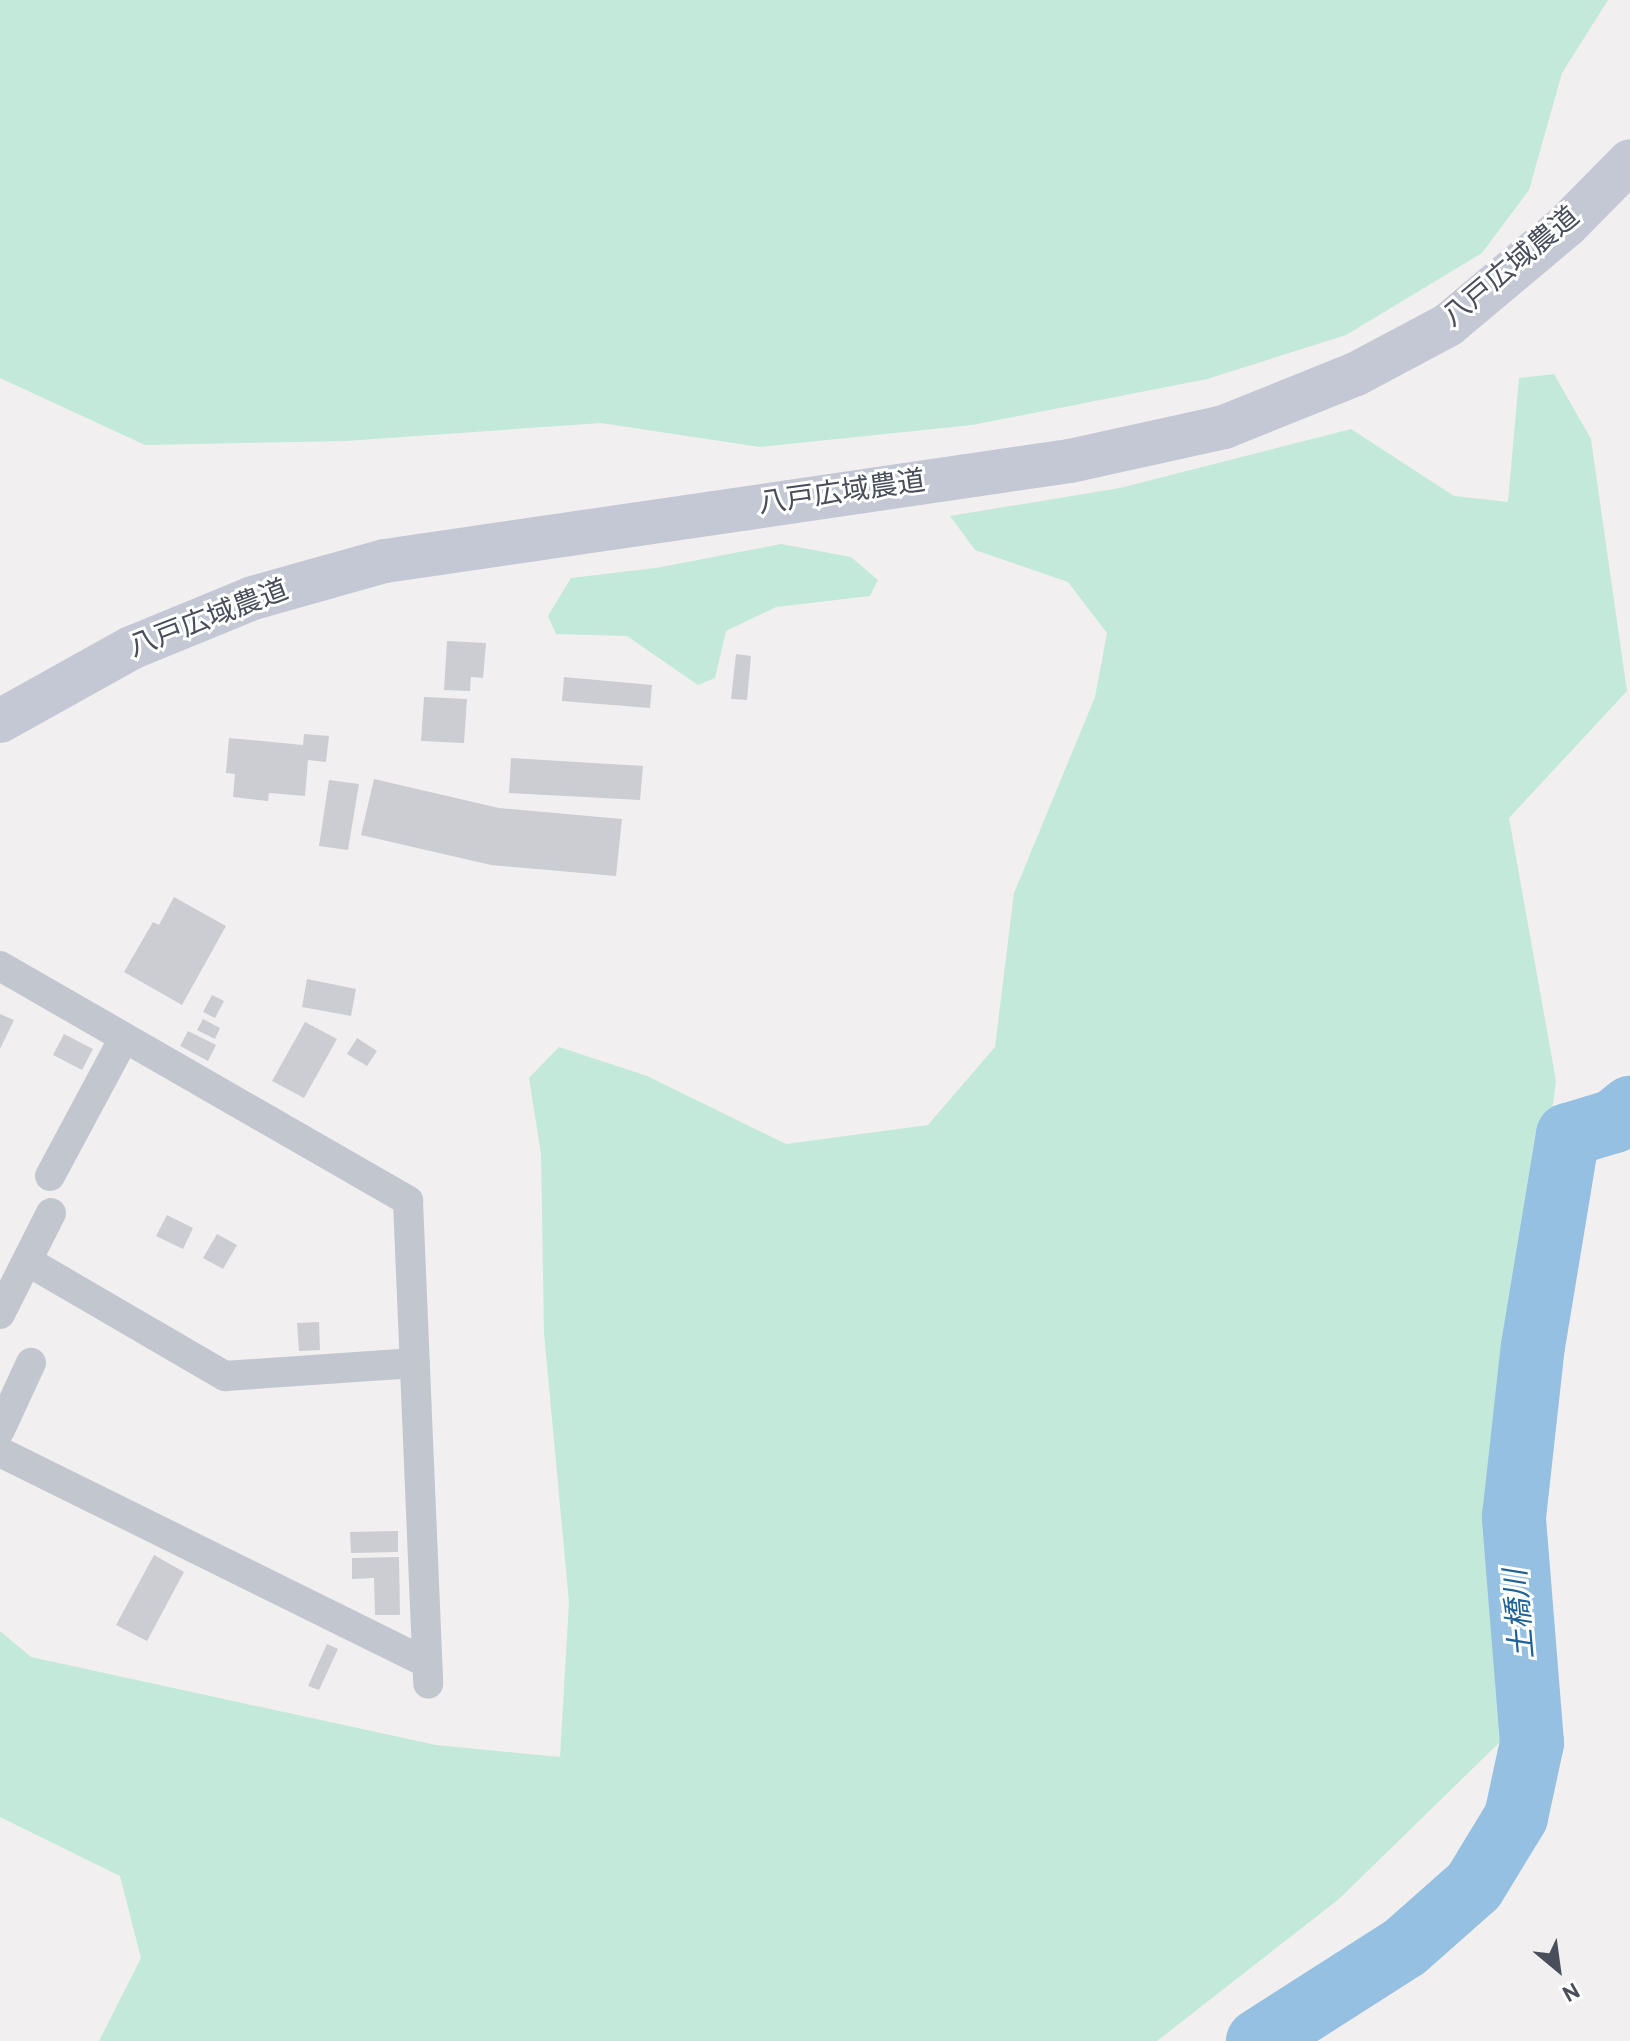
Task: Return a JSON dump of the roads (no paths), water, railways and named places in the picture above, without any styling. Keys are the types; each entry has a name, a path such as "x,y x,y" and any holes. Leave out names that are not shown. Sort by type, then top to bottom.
{"street":[{"name":"八戸広域農道","path":"0,721 131,648 253,598 385,561 1070,461 1224,427 1356,374 1448,325 1566,226 1630,161"},
{"path":"0,966 408,1201 427,1673 0,1452"},
{"path":"50,1176 124,1038"},
{"path":"0,1314 29,1262 51,1213"},
{"path":"29,1262 225,1376 415,1363"},
{"path":"0,1430 31,1363"}],"waterway":[{"name":"土橋川","path":"1258,2041 1405,1947 1474,1886 1516,1817 1532,1743 1514,1517 1533,1346 1568,1135 1614,1121 1630,1108"}]}
